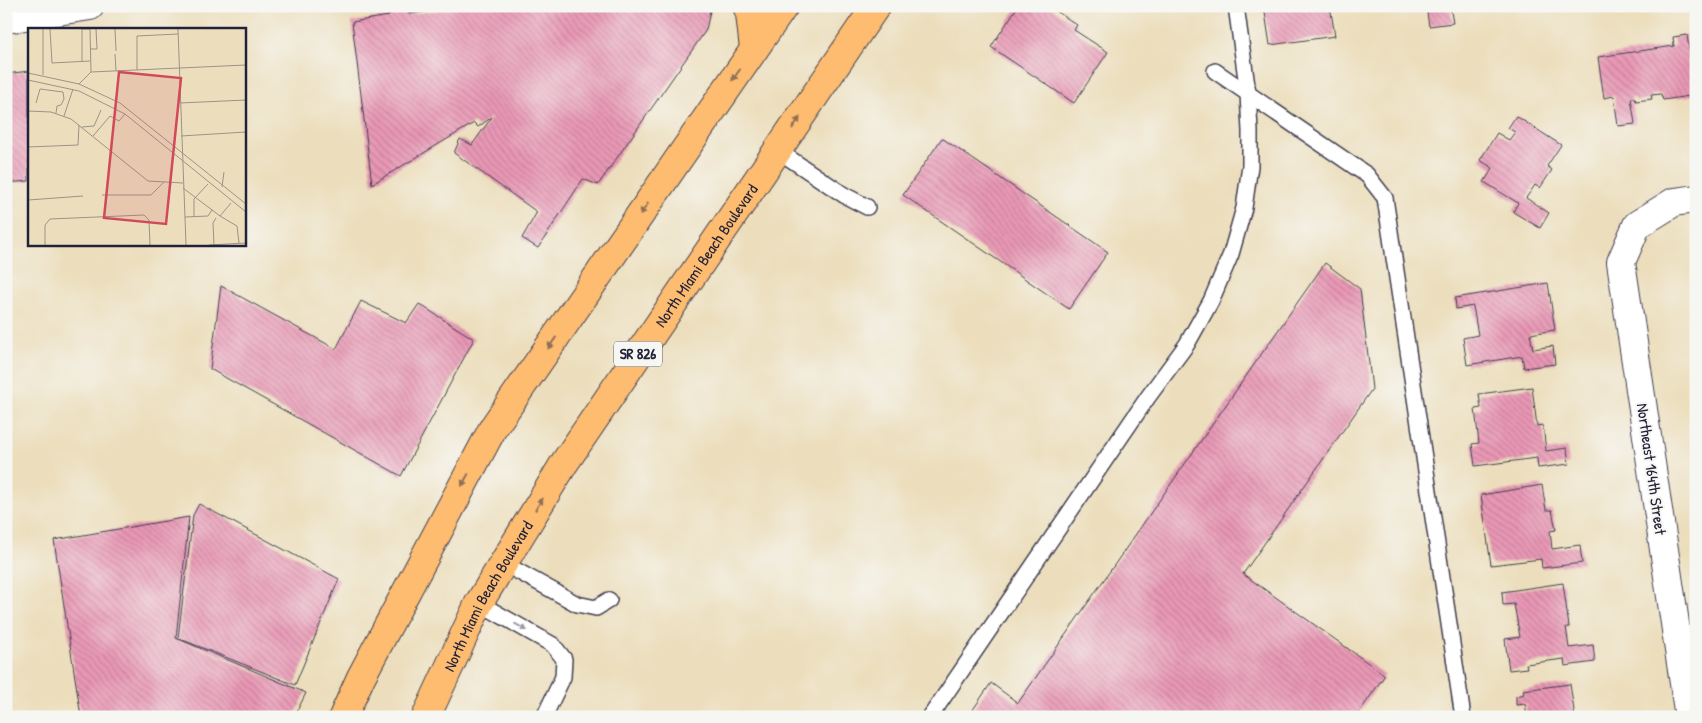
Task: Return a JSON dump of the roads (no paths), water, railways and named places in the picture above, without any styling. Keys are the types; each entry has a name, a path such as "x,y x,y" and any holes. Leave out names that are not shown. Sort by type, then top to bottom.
{"main road":[{"path":"747,6 750,14 754,49"},
{"path":"343,717 365,668 493,428 784,6"},
{"name":"North Miami Beach Boulevard","path":"426,717 479,603 564,462 876,6"}],"street":[{"path":"6,18 90,6"},
{"name":"Northeast 164th Street","path":"1689,717 1622,262 1637,224 1674,202 1696,198"}],"lane":[{"path":"930,717 1148,397 1187,344 1211,301 1231,254 1244,208 1250,166 1248,93 1236,6"},
{"path":"1215,71 1367,175 1385,198 1463,717"},
{"path":"778,150 844,195 867,207"},
{"path":"502,563 577,604 596,608 609,600"},
{"path":"479,603 553,645 564,659 563,677 544,717"}]}
